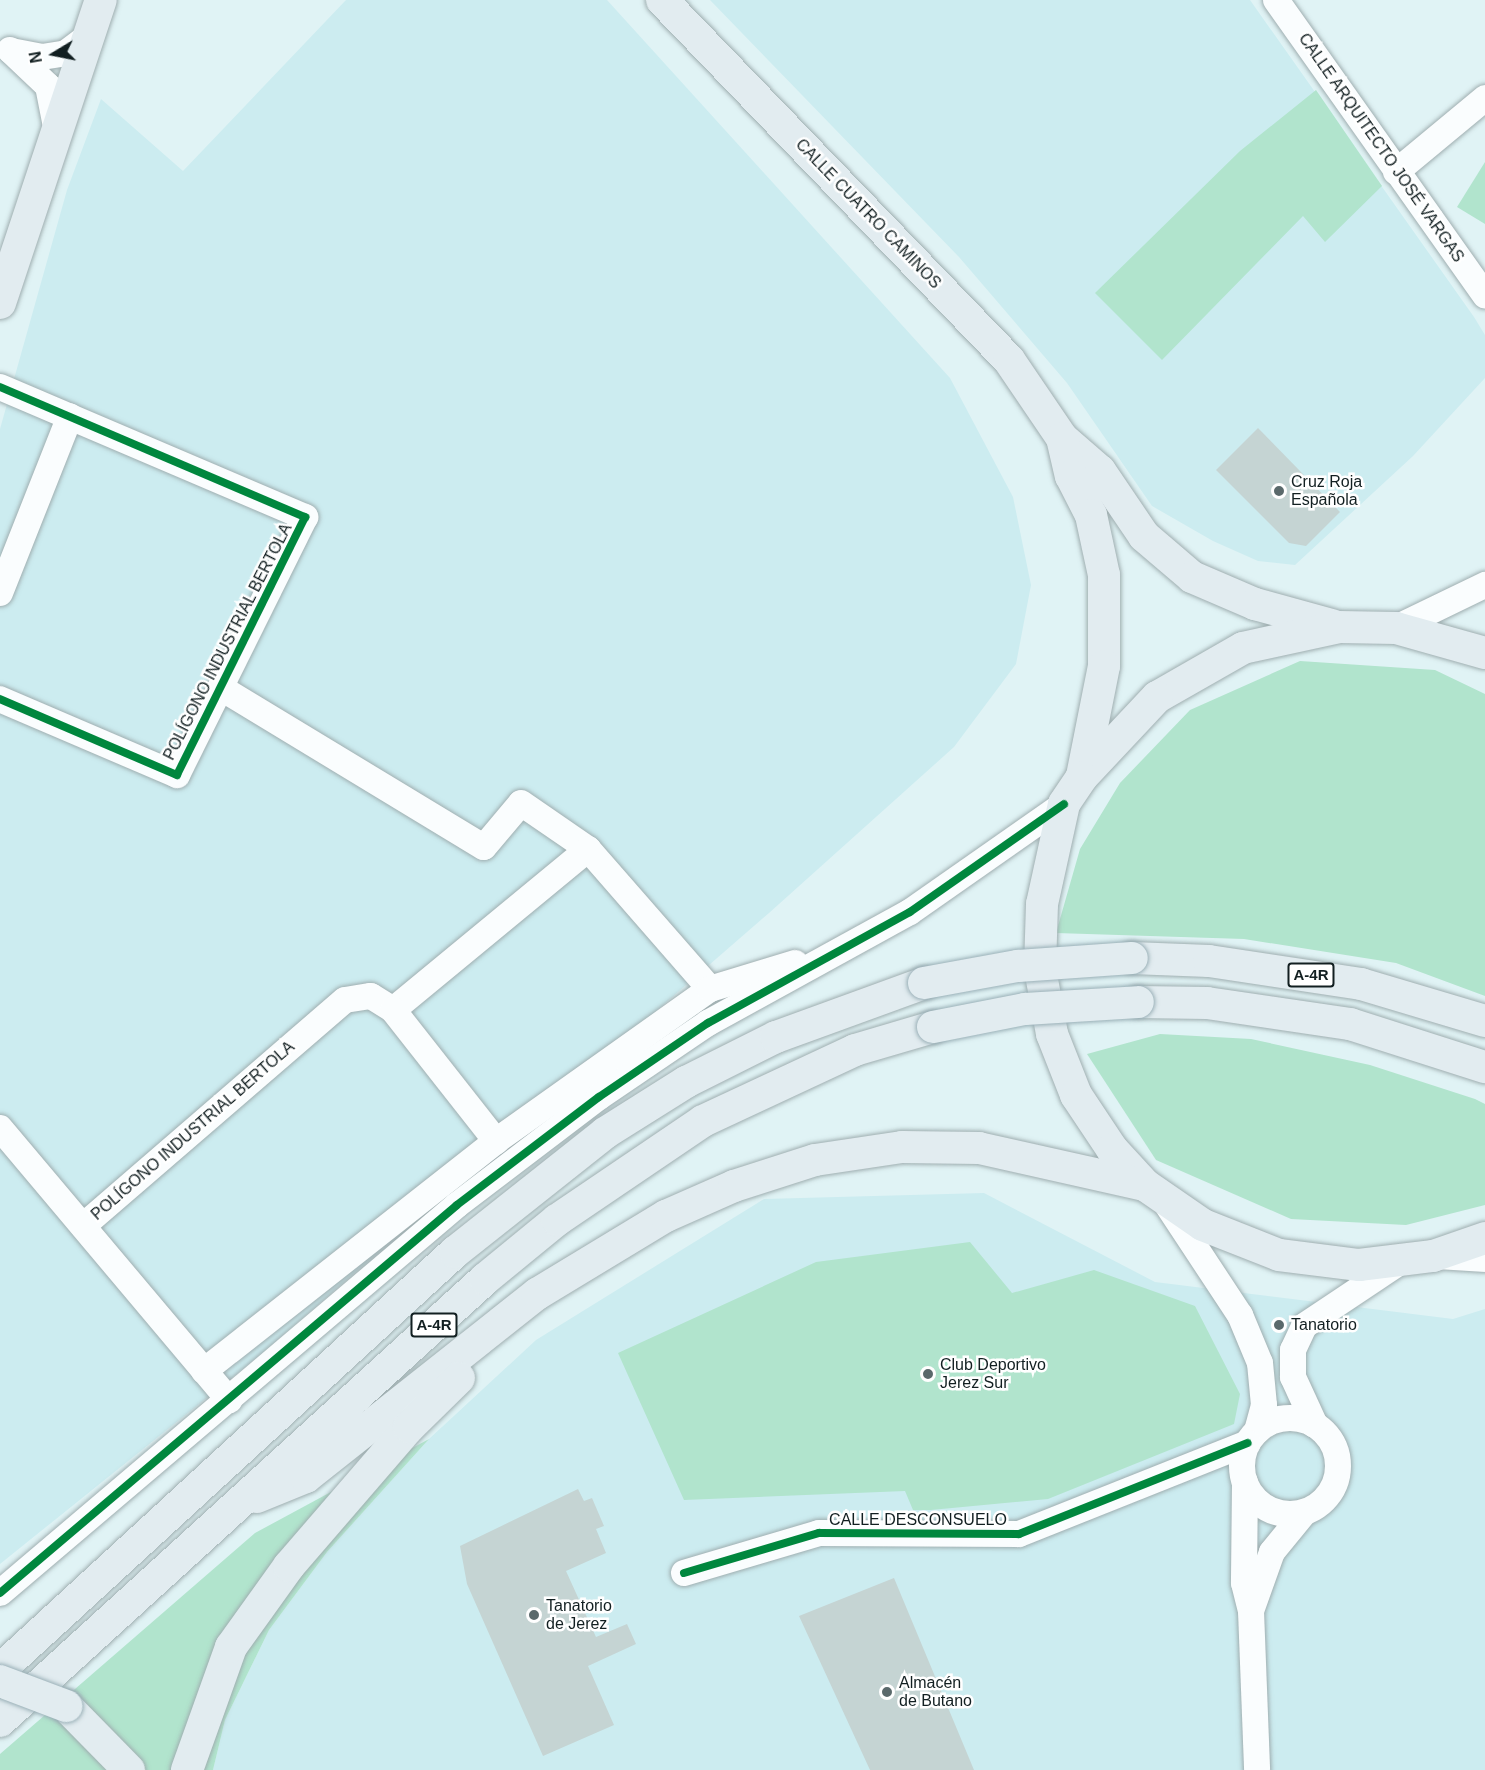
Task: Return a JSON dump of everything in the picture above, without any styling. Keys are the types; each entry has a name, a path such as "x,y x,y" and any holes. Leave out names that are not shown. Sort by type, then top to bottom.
{"main road":[{"path":"0,303 100,0"},
{"name":"CALLE CUATRO CAMINOS","path":"662,0 1008,360 1062,438 1100,471 1144,536 1192,577 1255,604 1339,627"},
{"name":"CALLE CUATRO CAMINOS","path":"1062,438 1071,476 1091,515 1104,575 1104,666 1082,777"},
{"path":"1485,653 1396,628 1339,627 1243,648 1157,697 1082,777 1064,804 1042,904 1040,969 1052,1034 1076,1095 1112,1149 1155,1193 1221,1233 1279,1255 1319,1263 1400,1262 1433,1256 1485,1238"},
{"name":"A-4R","path":"0,1670 455,1252 605,1133 686,1082 776,1037 924,983 1018,966 1132,957 1209,961 1350,982 1485,1021"},
{"name":"A-4R","path":"0,1722 485,1279 630,1167 703,1121 792,1077 933,1027 1024,1009 1138,1002 1207,1003 1340,1022 1428,1045 1485,1067"},
{"path":"242,1503 306,1477 537,1294 666,1216 734,1186 814,1160 902,1147 979,1149 1155,1193"},
{"path":"188,1770 231,1647 289,1566 409,1427 481,1357 606,1254"},
{"path":"0,1681 66,1706 129,1770"}],"street":[{"name":"CALLE ARQUITECTO JOSÉ VARGAS","path":"1276,0 1485,296"},
{"path":"5,49 42,57 66,53 90,35"},
{"path":"5,49 48,86 57,134"},
{"path":"1396,172 1485,99"},
{"name":"POLÍGONO INDUSTRIAL BERTOLA","path":"0,387 305,517 177,775 0,699"},
{"path":"0,593 70,416"},
{"path":"1396,628 1485,585"},
{"name":"POLÍGONO INDUSTRIAL BERTOLA","path":"221,688 484,847 521,803 588,849 710,989"},
{"path":"0,1593 457,1205 599,1097 708,1023 849,946 961,878 1064,804"},
{"path":"393,1010 588,849"},
{"path":"204,1371 496,1141 710,989 849,946"},
{"name":"POLÍGONO INDUSTRIAL BERTOLA","path":"83,1226 345,1000 371,996 393,1010 496,1141"},
{"name":"POLÍGONO INDUSTRIAL BERTOLA","path":"0,1128 229,1400"},
{"path":"1155,1193 1240,1315 1260,1363 1264,1405 1253,1437 1244,1477 1244,1583 1251,1611 1257,1770"},
{"path":"1433,1256 1485,1259"},
{"path":"1251,1611 1272,1552 1304,1513 1319,1506 1337,1479 1335,1448 1315,1425 1293,1377 1293,1350 1304,1326 1400,1262"},
{"path":"1253,1437 1285,1418 1315,1425"},
{"name":"CALLE DESCONSUELO","path":"684,1573 819,1533 1019,1534 1210,1458 1253,1437"},
{"path":"1210,1458 1244,1477 1257,1502 1271,1511 1304,1513"}],"shaded area":[{"path":"346,0 607,0 950,378 1013,497 1031,585 1016,664 954,747 769,913 260,1355 0,1564 0,429 67,190 101,99 183,171"},
{"path":"710,0 1250,0 1474,317 1485,335 1485,378 1413,456 1295,565 1258,561 1213,541 1152,506 1067,383 959,257"},
{"path":"984,1193 1155,1282 1453,1319 1485,1309 1485,1770 213,1770 225,1720 269,1630 327,1552 429,1439 536,1340 764,1199"}],"green space":[{"path":"1316,90 1382,186 1325,242 1303,216 1162,360 1095,293 1240,151"},
{"path":"1485,162 1485,224 1457,207"},
{"path":"1300,661 1435,670 1485,694 1485,996 1396,963 1244,939 1056,933 1080,849 1120,783 1190,710"},
{"path":"1160,1034 1251,1039 1370,1065 1485,1104 1485,1205 1406,1225 1291,1219 1156,1160 1087,1054"},
{"name":"Club Deportivo Jerez Sur","path":"970,1242 1012,1293 1094,1270 1195,1306 1240,1394 1234,1424 1048,1499 931,1510 913,1510 905,1491 684,1500 618,1353 816,1262"},
{"path":"429,1439 327,1552 269,1630 225,1720 213,1770 0,1770 0,1754 255,1533"}],"building":[{"name":"Cruz Roja Española","path":"1258,428 1340,512 1306,546 1289,543 1216,470"},
{"name":"Tanatorio de Jerez","path":"578,1489 584,1501 592,1498 604,1526 596,1529 606,1553 566,1571 596,1637 627,1624 636,1644 588,1666 614,1725 543,1756 467,1584 460,1546"},
{"name":"Almacén de Butano","path":"894,1578 974,1770 870,1770 799,1616"}],"cycle path":[{"path":"0,387 305,517 177,775 0,699"},
{"path":"0,1593 457,1205 599,1097 708,1023 910,912 1064,804"},
{"path":"684,1573 819,1533 1019,1534 1248,1443"}],"place":[{"name":"Cruz Roja Española","path":"1279,491"},
{"name":"Tanatorio","path":"1279,1325"},
{"name":"Club Deportivo Jerez Sur","path":"928,1374"},
{"name":"Tanatorio de Jerez","path":"534,1615"},
{"name":"Almacén de Butano","path":"887,1692"}]}
